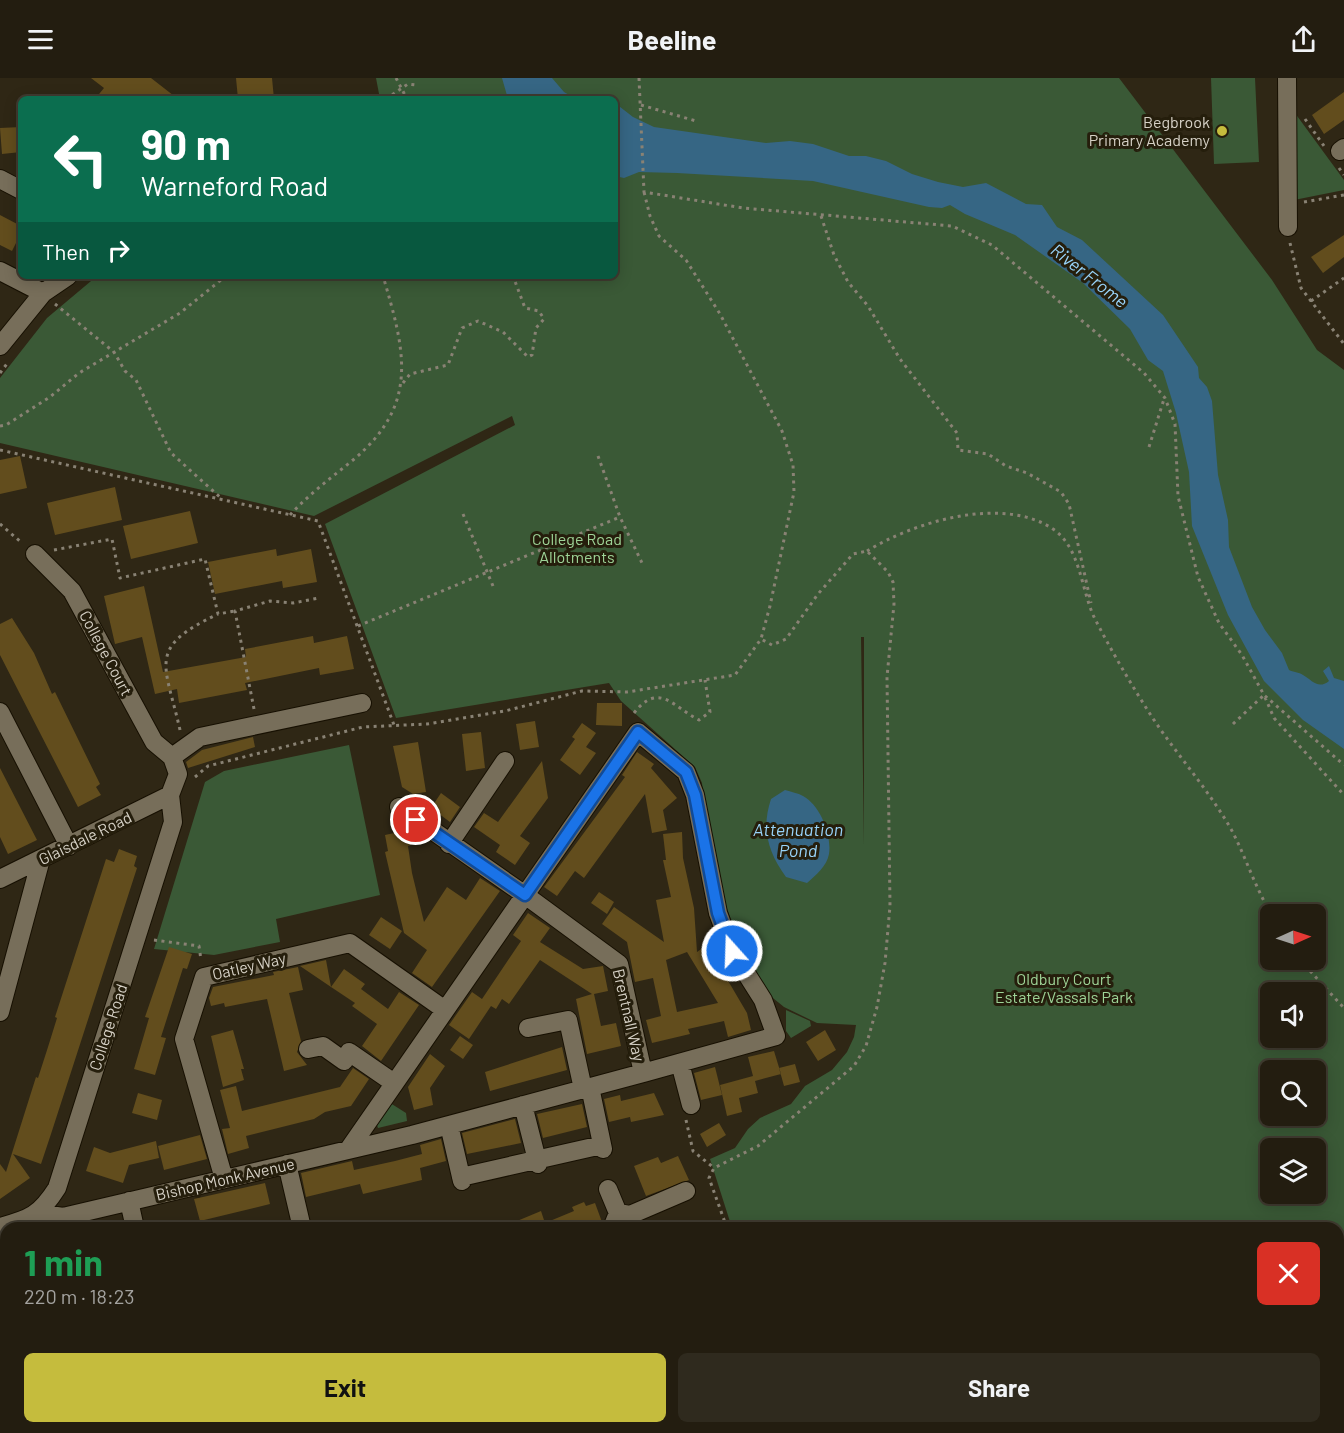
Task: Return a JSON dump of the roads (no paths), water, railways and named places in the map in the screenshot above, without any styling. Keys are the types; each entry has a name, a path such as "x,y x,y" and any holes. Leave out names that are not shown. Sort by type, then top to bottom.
{"street":[{"path":"1287,86 1288,227"},
{"path":"0,179 18,188"},
{"path":"0,271 43,293"},
{"path":"0,346 43,293 64,279"},
{"name":"College Court","path":"35,554 72,591 154,742 178,753"},
{"path":"170,795 178,774 178,753 201,737 362,703"},
{"path":"0,712 69,846"},
{"path":"349,1149 638,732 686,772 695,795 718,913 732,951 763,1000 777,1036 643,1073"},
{"path":"449,844 505,761"},
{"name":"Glaisdale Road","path":"0,879 170,795"},
{"name":"College Road","path":"20,1222 28,1220 45,1207 57,1188 173,822 170,795"},
{"name":"Brentnall Way","path":"399,807 619,964 643,1073 412,1134"},
{"path":"0,1012 41,859"},
{"name":"Oatley Way","path":"224,1179 184,1039 204,977 350,943 446,1010"},
{"path":"449,1125 461,1179 603,1147 568,1020 528,1028"},
{"path":"308,1049 322,1046 344,1061 349,1052 394,1083"},
{"path":"680,1064 691,1105"},
{"path":"524,1105 537,1162"},
{"name":"Bishop Monk Avenue","path":"37,1213 63,1217 412,1134"},
{"path":"287,1164 301,1222"},
{"path":"608,1189 615,1221 686,1191"},
{"path":"129,1201 134,1222"}],"water":[{"path":"502,78 552,78 564,92 571,96 507,96"},
{"name":"River Frome","path":"618,105 633,117 654,127 766,143 790,141 813,144 849,156 866,156 886,161 912,174 938,182 963,187 986,183 1026,204 1042,205 1057,227 1082,240 1163,315 1198,367 1199,378 1207,387 1212,401 1218,475 1228,520 1229,547 1252,607 1282,653 1289,670 1322,685 1329,681 1323,671 1329,666 1334,678 1344,681 1344,749 1303,720 1264,681 1228,615 1192,526 1189,472 1176,413 1163,371 1148,360 1130,329 1083,283 1015,235 965,214 950,205 942,208 929,207 813,181 639,172 624,178 618,177"},
{"name":"Attenuation Pond","path":"785,790 803,796 815,806 824,821 829,838 829,854 826,862 807,883 786,877 768,840 767,820 771,799"}],"place":[{"name":"Begbrook Primary Academy","path":"1222,131"}],"park label":[{"name":"College Road Allotments","path":"577,548"},
{"name":"Oldbury Court Estate/Vassals Park","path":"1064,988"}]}
